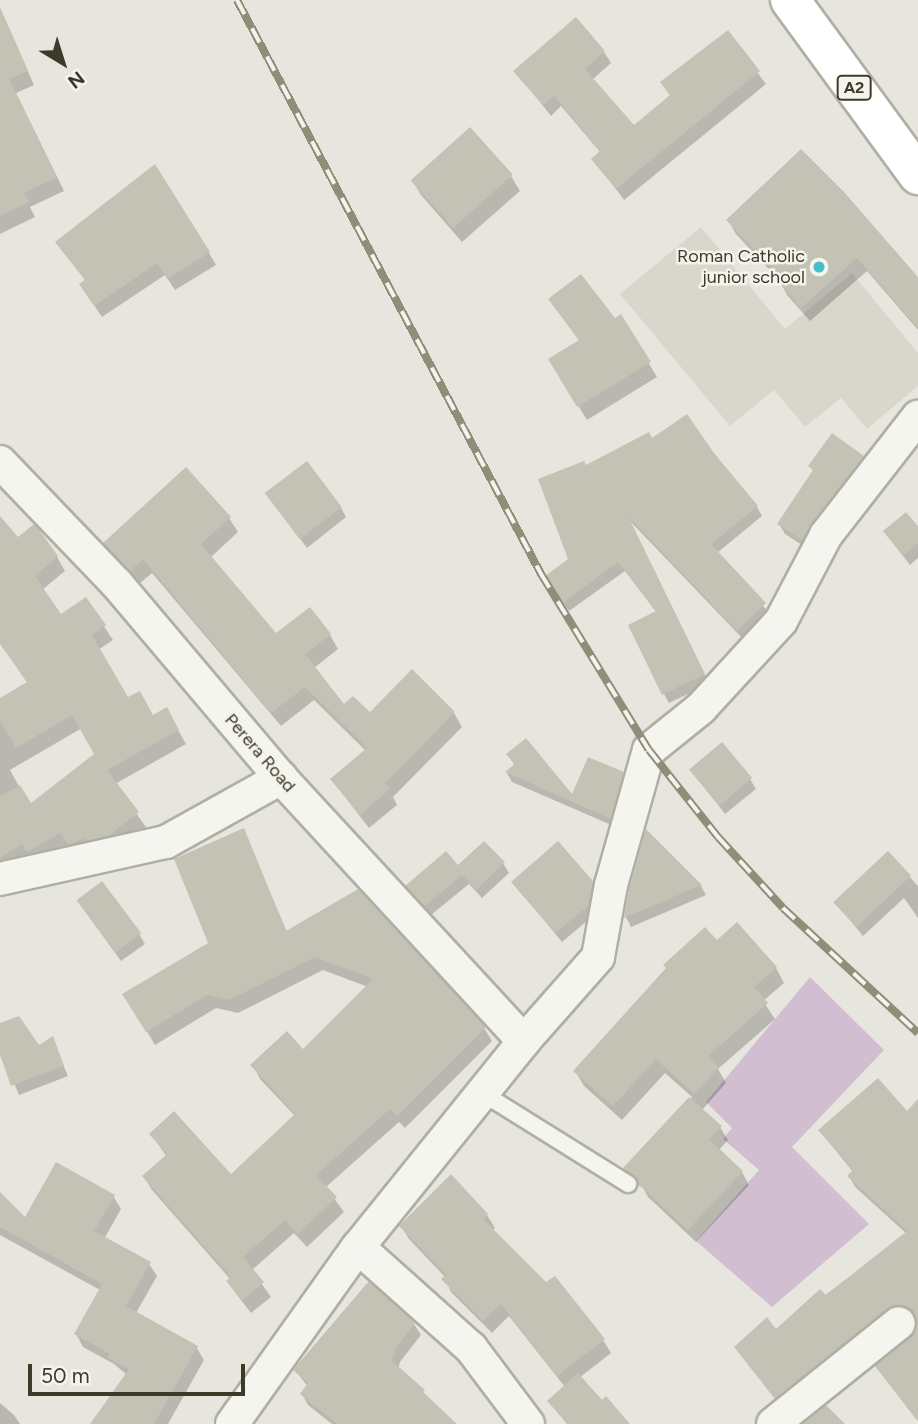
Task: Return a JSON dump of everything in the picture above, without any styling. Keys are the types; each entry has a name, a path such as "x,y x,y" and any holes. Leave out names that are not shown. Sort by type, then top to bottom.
{"highway":[{"name":"A2","path":"789,0 918,175"}],"street":[{"path":"232,1424 358,1247 484,1094 524,1041 598,957 611,885 649,750 702,708 781,621 826,535 918,417"},
{"name":"Perera Road","path":"0,462 117,584 281,778 524,1041"},
{"path":"0,879 166,842 281,778"},
{"path":"358,1247 471,1348 528,1424"},
{"path":"774,1424 899,1322"}],"lane":[{"path":"484,1094 628,1184"}],"shaded area":[{"path":"701,227 785,329 852,273 918,353 918,386 867,429 841,398 805,427 774,390 730,426 620,294"},
{"path":"810,977 884,1050 792,1147 869,1224 772,1307 696,1241 759,1170 723,1139 732,1128 706,1102"}],"building":[{"path":"0,7 28,71 9,79 57,177 24,193 29,202 0,216"},
{"path":"576,17 605,51 585,69 634,125 670,95 660,82 728,30 760,71 616,189 591,159 600,151 554,96 543,105 513,71"},
{"path":"470,127 513,175 453,228 411,181"},
{"path":"801,149 844,192 918,277 918,328 857,258 801,308 777,280 780,277 726,220"},
{"path":"155,164 210,252 167,279 157,263 94,306 79,284 85,280 55,242"},
{"path":"581,274 615,318 621,314 651,362 577,407 548,359 579,340 548,299"},
{"path":"687,414 714,453 758,506 711,544 766,603 737,631 628,516 705,674 662,695 628,625 656,611 618,562 563,603 544,577 568,559 538,479 584,461 586,465 649,432 652,438"},
{"path":"832,433 864,456 802,540 777,524 813,470 808,466"},
{"path":"307,461 342,507 300,539 265,493"},
{"path":"186,467 231,517 201,544 276,633 310,607 331,634 305,654 344,704 353,696 370,712 412,669 455,712 385,783 390,789 360,815 330,779 367,748 305,687 271,713 143,559 130,571 103,543"},
{"path":"906,512 918,526 918,543 903,556 883,531"},
{"path":"0,516 18,537 34,524 40,531 58,556 35,576 61,614 86,597 106,625 92,635 128,697 140,691 153,715 167,707 179,730 107,770 139,812 108,836 86,841 84,838 69,845 60,833 27,852 22,844 0,858 0,796 20,785 31,803 94,754 72,715 16,748 0,720 0,698 27,682 0,644"},
{"path":"526,738 572,794 588,757 624,772 611,819 505,772 515,764 506,754"},
{"path":"722,742 752,778 719,806 689,770"},
{"path":"244,828 286,931 358,889 486,1027 397,1116 390,1109 316,1175 337,1197 298,1234 285,1220 243,1257 264,1282 242,1301 226,1281 231,1277 142,1176 167,1154 149,1134 174,1111 231,1174 295,1114 250,1065 287,1031 303,1049 373,979 315,957 229,1000 207,995 146,1032 122,994 208,943 174,859"},
{"path":"646,829 702,885 624,918 629,889"},
{"path":"484,841 505,862 476,890 462,875 425,906 405,886 446,851 458,865"},
{"path":"558,841 593,881 588,906 555,933 511,882"},
{"path":"888,851 911,876 856,927 833,902"},
{"path":"102,881 141,933 116,952 76,900"},
{"path":"737,922 777,967 754,987 768,1003 708,1056 719,1067 694,1094 656,1059 613,1106 573,1071 666,968 663,965 705,927 717,940"},
{"path":"19,1016 39,1045 53,1036 64,1066 11,1086 0,1055 0,1023"},
{"path":"878,1078 907,1111 918,1099 918,1421 875,1366 916,1330 917,1320 906,1306 897,1305 888,1309 775,1399 734,1347 767,1317 776,1329 820,1289 826,1295 907,1231 847,1176 853,1170 818,1130"},
{"path":"689,1097 722,1126 709,1139 743,1171 688,1230 623,1168"},
{"path":"56,1162 115,1195 94,1231 151,1262 126,1306 198,1346 154,1424 90,1424 129,1369 108,1358 110,1354 74,1334 102,1284 0,1227 0,1192 25,1217"},
{"path":"451,1174 488,1214 483,1219 546,1282 555,1276 605,1339 557,1376 501,1304 483,1321 441,1279 446,1275 399,1226"},
{"path":"369,1281 415,1323 394,1350 396,1352 391,1360 425,1390 423,1392 457,1424 337,1424 300,1394 308,1383 293,1370"},
{"path":"578,1373 602,1400 606,1396 630,1424 568,1424 547,1401"},
{"path":"826,1405 845,1424 802,1424"}],"railway":[{"path":"237,0 541,574 649,750 718,837 783,908 918,1033"}],"place":[{"name":"Roman Catholic junior school","path":"819,267"}]}
